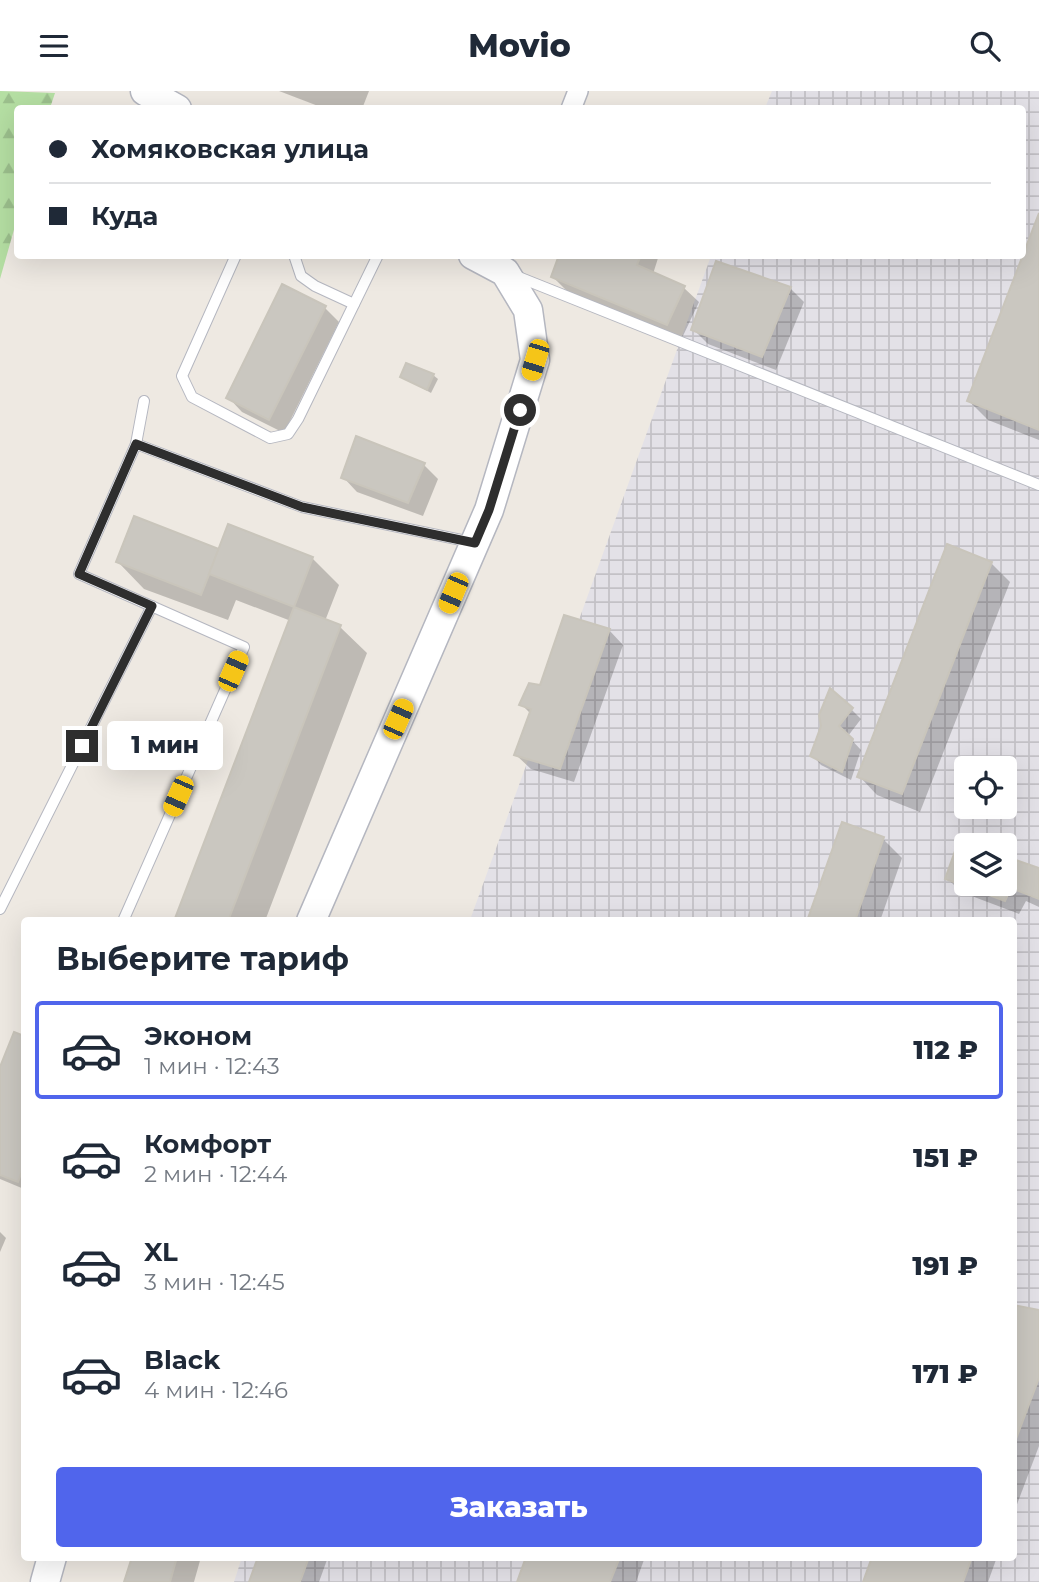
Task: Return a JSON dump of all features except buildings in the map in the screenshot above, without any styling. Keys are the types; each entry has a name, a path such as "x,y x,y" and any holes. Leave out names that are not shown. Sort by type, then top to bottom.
{"street":[{"path":"145,91 170,105"},
{"path":"313,917 489,510 535,360 528,310 509,264 489,259"},
{"path":"45,1582 51,1561"}],"lane":[{"path":"234,259 182,376 192,397 270,439 288,434 298,419 373,259"},
{"path":"295,259 301,277 354,304"},
{"path":"509,264 1039,485"},
{"path":"125,917 244,647 79,574 136,444 144,401"},
{"path":"136,444 302,507 475,543"},
{"path":"0,909 152,606"}],"shaded area":[{"path":"772,91 1039,91 1039,1582 234,1582 241,1561 1017,1561 1017,917 471,917 710,259 1026,259 1026,105 766,105"}],"green space":[{"path":"0,91 55,93 51,105 14,105 14,230 0,279"}],"route":[{"path":"82,746 152,606 79,574 136,444 302,507 475,543 489,510 520,410"}]}
